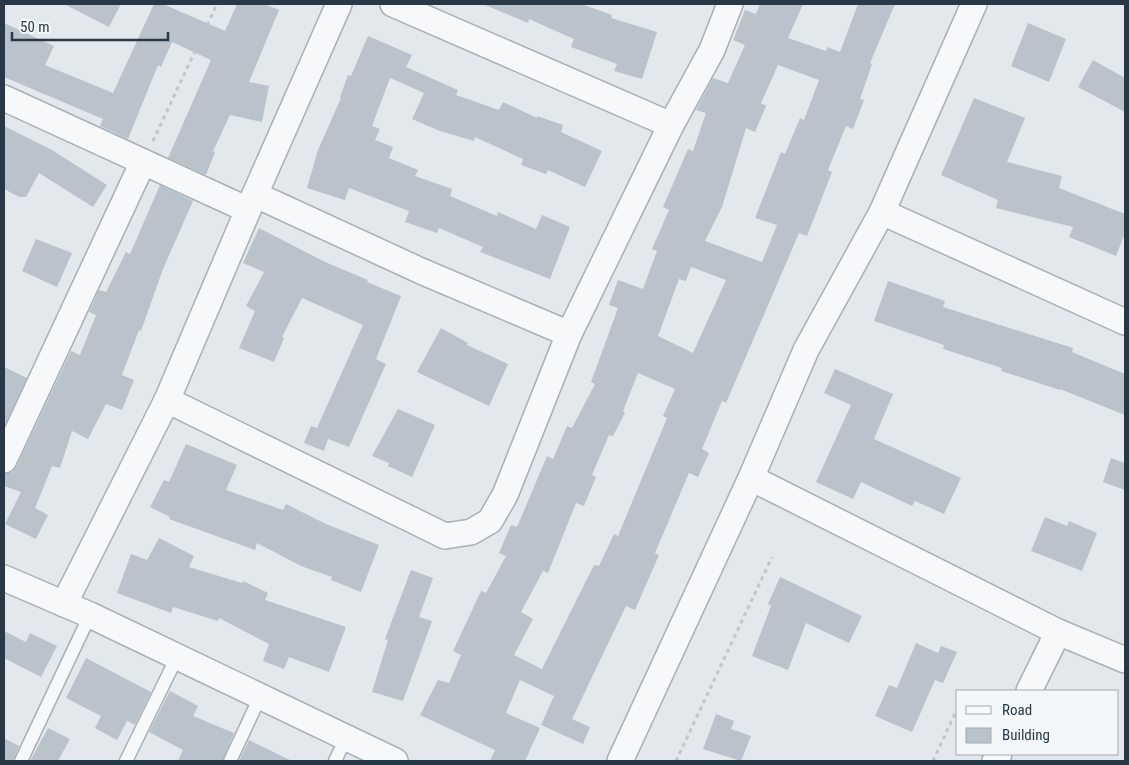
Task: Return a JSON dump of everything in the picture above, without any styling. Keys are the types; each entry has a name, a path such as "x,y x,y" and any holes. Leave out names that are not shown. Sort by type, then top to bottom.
{"street":[{"path":"64,604 167,400 339,4"},
{"path":"393,4 671,125"},
{"path":"167,400 445,536 471,532 490,521 505,495 569,334 671,125 712,50 730,4"},
{"path":"620,761 751,478 806,350 882,212 974,4"},
{"path":"4,98 143,162 252,202 569,334"},
{"path":"4,460 143,162"},
{"path":"882,212 1125,322"},
{"path":"751,478 1058,632 1125,660"},
{"path":"4,578 90,615 395,761"},
{"path":"1029,690 1058,632"}],"lane":[{"path":"21,761 90,615"},
{"path":"126,761 176,657"},
{"path":"230,761 260,697"},
{"path":"335,761 346,738"}],"path":[{"path":"143,162 217,4"},
{"path":"676,761 772,557"},
{"path":"933,761 956,711"}],"building":[{"path":"64,4 121,4 109,27"},
{"path":"154,4 163,4 225,31 237,4 264,4 279,10 249,82 269,86 262,122 230,115 213,151 215,152 206,175 168,158 211,60 172,42 161,67 158,65 128,139 100,126 103,119 4,77 4,23 54,46 45,65 113,93"},
{"path":"483,4 581,4 612,15 611,18 657,32 642,79 614,71 617,64 571,47 574,39 529,19 528,23"},
{"path":"760,4 803,4 788,38 826,51 827,47 840,52 858,4 895,4 870,63 872,64 860,99 864,100 853,129 846,126 828,170 832,172 807,236 799,233 726,403 722,401 702,449 709,453 698,477 689,473 655,553 659,555 635,610 626,606 572,719 590,727 583,744 541,725 554,696 520,680 506,713 540,728 525,761 490,761 495,750 420,715 438,680 449,683 461,655 453,651 481,591 486,593 506,556 499,553 511,525 517,527 547,456 553,459 567,426 572,428 595,384 591,382 618,308 609,305 618,280 643,289 657,251 652,249 669,210 663,207 688,149 693,151 706,113 696,110 713,78 728,83 745,45 733,40 745,10 756,14","holes":["778,65 819,80 804,120 800,118 785,154 781,152 755,218 777,225 762,262 705,241 722,207 746,128 755,132 766,106 761,103","691,267 726,280 693,353 658,336 679,279 686,281","638,373 675,389 663,416 667,418 618,536 614,534 599,566 594,565 542,669 514,655 533,619 521,612 543,571 548,573 576,503 584,506 596,477 592,475 609,435 613,436 625,413 623,411"]},
{"path":"1028,23 1066,39 1049,82 1011,66"},
{"path":"368,36 412,55 406,67 458,90 456,95 499,110 503,102 537,118 537,116 563,125 561,132 602,151 585,187 548,170 546,174 521,165 523,159 475,137 474,141 440,131 412,119 424,93 390,78 372,126 380,129 375,140 393,147 389,158 418,170 415,176 452,189 450,196 497,216 498,212 536,229 542,215 570,227 550,279 480,252 483,247 439,228 437,233 405,222 409,211 349,188 345,200 307,188 318,150 341,98 348,75 351,76"},
{"path":"1093,60 1125,78 1125,112 1078,87"},
{"path":"974,98 1025,118 1007,162 1062,176 1059,188 1125,214 1125,233 1116,256 1069,237 1073,227 996,208 998,200 941,175"},
{"path":"4,126 52,150 107,185 93,207 39,173 26,197 19,197 4,189"},
{"path":"160,185 193,201 163,269 141,331 139,330 122,375 134,380 122,410 106,404 88,439 72,431 60,468 52,466 35,508 48,515 36,539 5,524 21,492 4,486 4,474 12,472 17,466 71,351 80,355 96,315 89,312 99,290 106,292 126,252 130,254"},
{"path":"259,228 325,262 401,296 376,359 386,364 349,447 328,439 324,451 304,443 311,426 317,428 363,325 302,298 282,337 284,338 274,362 239,348 255,311 246,306 264,272 243,263"},
{"path":"36,239 72,253 57,287 22,271"},
{"path":"888,281 945,301 943,307 1073,348 1072,352 1125,374 1125,415 1060,389 1001,371 1002,368 943,349 944,345 874,321"},
{"path":"441,328 468,343 467,345 508,364 489,406 417,372"},
{"path":"4,367 27,378 4,427"},
{"path":"835,369 893,394 874,439 961,478 944,514 915,501 912,506 861,482 853,499 816,482 851,405 824,393"},
{"path":"398,409 435,425 412,477 388,466 389,463 372,456"},
{"path":"186,444 237,465 226,490 283,510 286,504 326,524 379,545 361,592 331,580 332,577 301,566 257,543 255,550 169,519 170,517 150,507 164,480 169,482"},
{"path":"1111,458 1125,463 1125,490 1103,482"},
{"path":"1045,517 1067,526 1069,521 1097,533 1082,571 1031,551"},
{"path":"159,538 194,556 189,567 242,583 243,581 268,593 265,600 346,627 329,672 289,657 284,669 263,661 269,644 219,618 218,621 173,607 171,613 117,593 131,554 147,560"},
{"path":"411,570 433,578 419,617 432,621 403,701 372,692 388,640 385,639"},
{"path":"780,577 862,616 849,643 806,623 788,670 752,656 771,606 768,604"},
{"path":"4,631 26,642 30,633 57,646 41,677 4,658"},
{"path":"916,643 938,653 941,646 957,652 943,683 935,680 912,732 875,716 889,685 897,688"},
{"path":"86,658 151,692 135,725 127,721 117,740 95,728 101,716 66,698"},
{"path":"170,691 198,706 193,716 234,733 222,761 178,761 183,750 149,732"},
{"path":"716,714 734,721 731,729 751,736 741,761 703,749"},
{"path":"48,728 70,739 58,761 30,761"},
{"path":"4,738 19,746 13,761 4,761"},
{"path":"249,740 292,761 239,761"}]}
